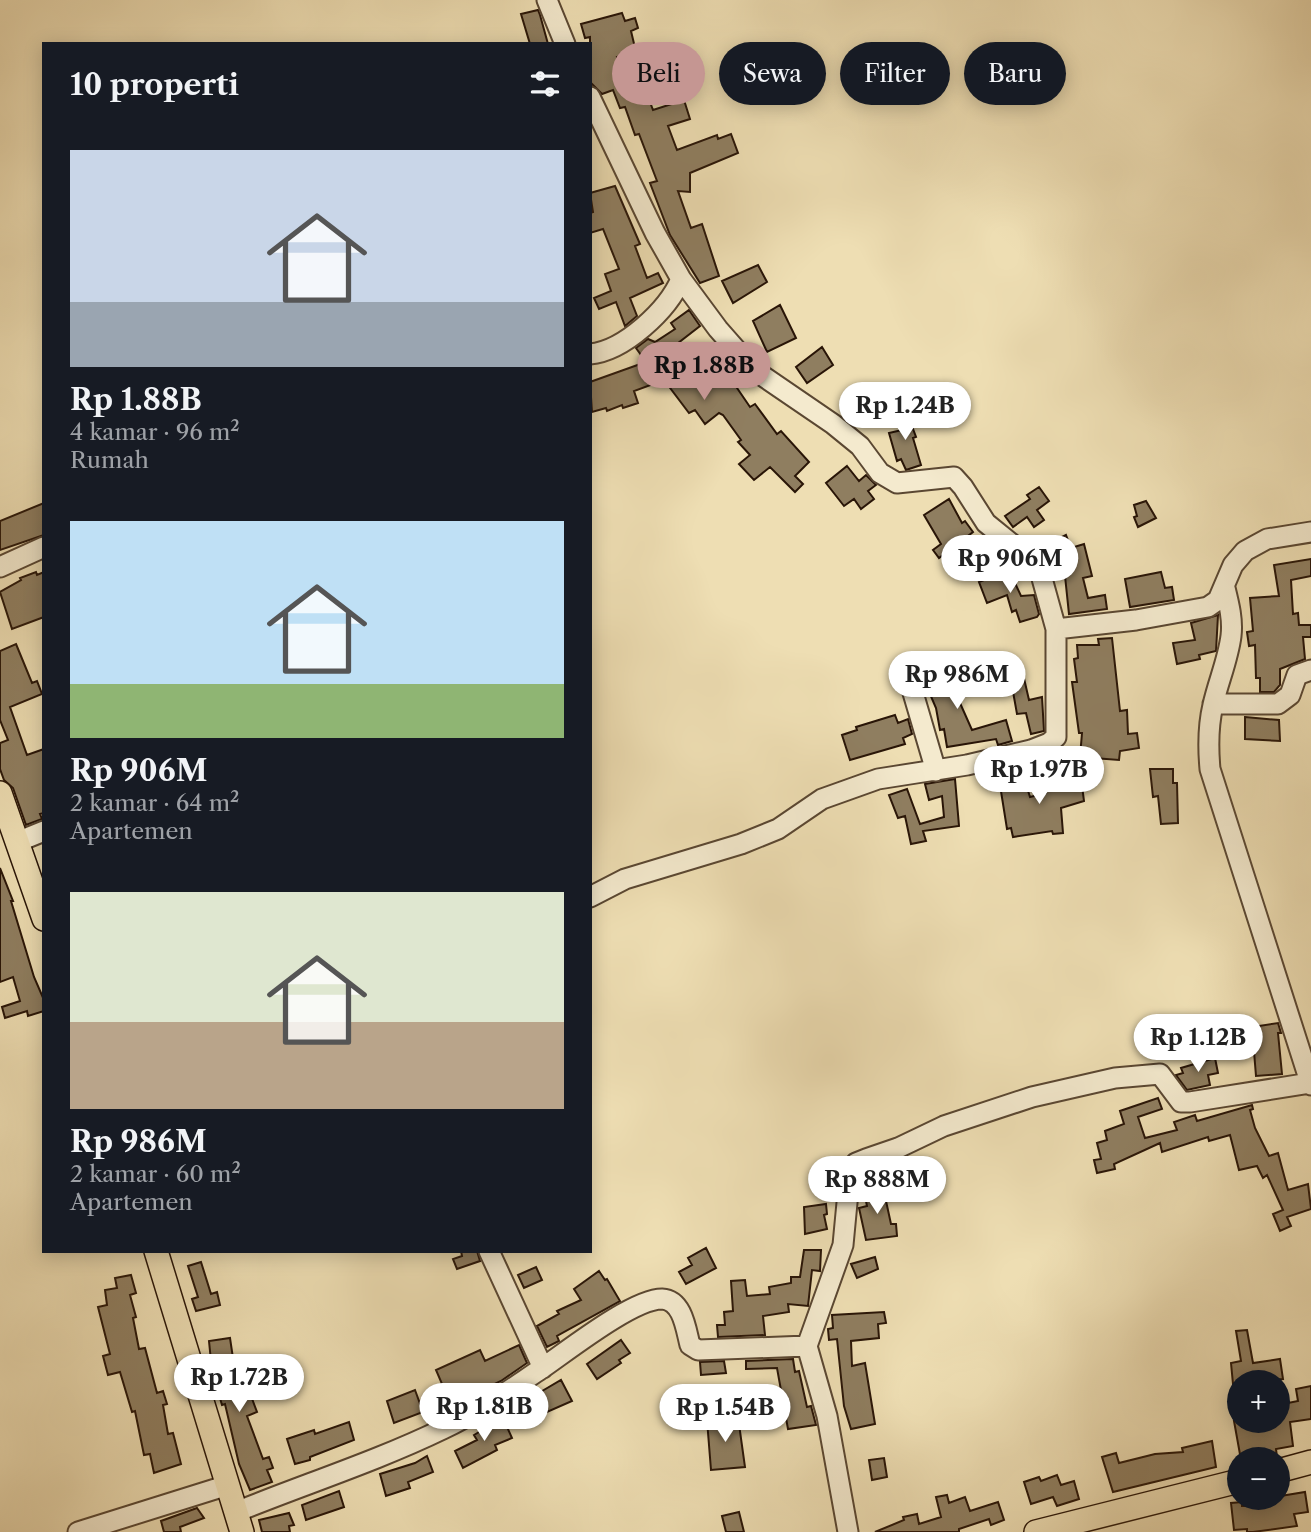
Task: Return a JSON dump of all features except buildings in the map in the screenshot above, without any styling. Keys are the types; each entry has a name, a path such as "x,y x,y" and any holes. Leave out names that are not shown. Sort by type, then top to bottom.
{"main road":[{"path":"0,793 42,913"},
{"path":"157,1253 239,1522"},
{"path":"1290,1468 1311,1462"},
{"path":"1036,1532 1227,1484"}],"street":[{"path":"547,0 564,42"},
{"path":"592,101 655,233 681,279 718,329 754,369 860,446 880,473 897,483 911,483 942,476 954,477 986,523 1013,545 1028,551 1038,564 1056,629 1056,737 1049,743 1031,750 936,771 878,779 822,799 778,829 741,844 625,879 592,896"},
{"path":"592,354 607,350 636,332 664,308 681,279"},
{"path":"1056,629 1136,620 1208,607 1218,600 1233,565 1245,551 1267,539 1311,533"},
{"path":"0,566 42,548"},
{"path":"848,1532 827,1416 807,1346 844,1245 848,1182 850,1171 856,1164 964,1118 1032,1097 1115,1078 1160,1074 1181,1102 1311,1084 1210,769 1208,739 1213,704 1231,637 1231,617 1225,588"},
{"path":"906,669 936,771"},
{"path":"1213,704 1278,704 1290,695 1297,675 1311,670"},
{"path":"17,842 42,832"},
{"path":"490,1253 543,1368"},
{"path":"239,1522 445,1428 543,1368 600,1328 642,1306 664,1299 675,1304 681,1313 690,1345 698,1350 807,1346"},
{"path":"78,1532 228,1485"}]}
